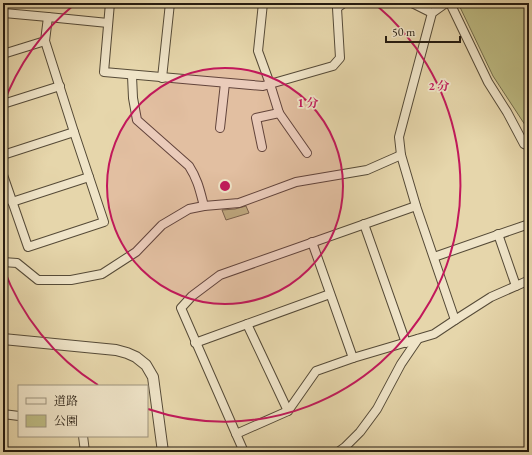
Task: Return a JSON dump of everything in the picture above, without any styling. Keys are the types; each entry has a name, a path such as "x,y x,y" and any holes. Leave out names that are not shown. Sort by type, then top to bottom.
{"street":[{"path":"110,3 104,72 132,76 263,86 333,66 340,58 337,8 344,3"},
{"path":"162,78 170,3"},
{"path":"263,3 258,51 279,113 307,153"},
{"path":"412,3 432,13"},
{"path":"446,3 432,13 400,137 401,155 416,206 454,320"},
{"path":"450,3 488,82 507,112 524,144 529,146"},
{"path":"3,14 108,23"},
{"path":"3,175 28,247 104,222 45,41 48,17"},
{"path":"3,54 45,41"},
{"path":"132,76 133,98 137,120 189,166 195,175 204,206"},
{"path":"220,128 225,83"},
{"path":"3,104 60,86"},
{"path":"262,147 256,118 279,113"},
{"path":"3,155 74,132"},
{"path":"3,262 17,263 38,280 71,280 102,274 136,252 162,225 189,209 239,203 296,182 367,170 401,155"},
{"path":"12,202 89,177"},
{"path":"244,452 181,308 192,296 220,275 416,206"},
{"path":"364,224 406,343"},
{"path":"434,257 529,224"},
{"path":"498,234 516,286"},
{"path":"312,242 353,358"},
{"path":"236,434 288,411 316,371 353,358 434,334 491,297 529,281"},
{"path":"196,342 330,294"},
{"path":"247,324 288,411"},
{"path":"3,339 116,350 127,352 136,356 146,365 152,377 163,452"},
{"path":"338,452 360,432 377,409 401,364 418,339"},
{"path":"3,414 18,416"},
{"path":"83,437 85,452"}],"green space":[{"path":"458,3 529,3 529,131 493,76"},
{"path":"246,206 249,213 226,220 222,210"}]}
